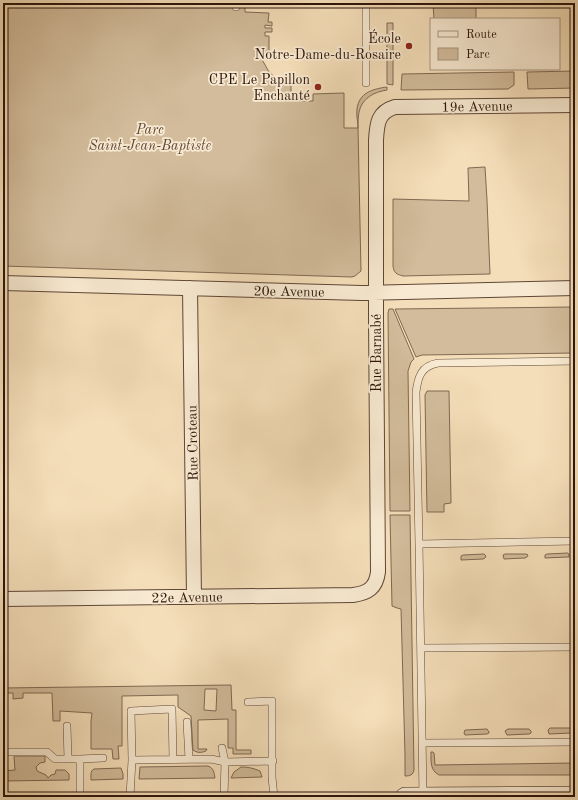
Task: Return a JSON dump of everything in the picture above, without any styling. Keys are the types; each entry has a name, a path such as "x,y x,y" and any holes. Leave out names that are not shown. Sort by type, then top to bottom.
{"main road":[{"path":"405,797 575,796"}],"street":[{"name":"19e Avenue","path":"381,115 385,111 395,107 575,105"},
{"name":"Rue Barnabé","path":"370,589 376,580 378,572 376,140 377,126 381,115"},
{"name":"20e Avenue","path":"3,283 362,293 575,288"},
{"name":"Rue Croteau","path":"190,288 194,597"},
{"name":"22e Avenue","path":"3,599 353,595 364,593 370,589"}],"lane":[{"path":"366,3 366,82"},
{"path":"423,797 417,383 423,370 427,366 438,364 575,361"},
{"path":"419,544 575,541"},
{"path":"421,648 575,647"},
{"path":"248,702 272,701 272,777 274,797"},
{"path":"130,797 132,760 131,712 172,709 174,759"},
{"path":"187,722 189,759"},
{"path":"67,726 68,759"},
{"path":"422,744 575,742"},
{"path":"222,748 225,762 224,797"},
{"path":"3,752 47,752 55,759 103,758"},
{"path":"80,759 80,797"},
{"path":"132,760 211,759 225,762 272,761"}],"green space":[{"name":"Parc Saint-Jean-Baptiste","path":"3,3 263,3 261,5 245,5 245,12 269,13 268,22 272,22 272,26 265,25 265,28 272,28 272,32 265,32 265,36 269,36 269,53 259,54 269,72 280,82 291,82 291,93 301,93 301,101 313,101 313,94 344,93 344,128 358,128 361,271 352,277 3,266"},
{"path":"433,3 476,3 476,18 434,18"},
{"path":"387,23 393,23 393,85 387,84"},
{"path":"575,71 575,88 528,89 527,72"},
{"path":"514,72 514,85 508,89 401,90 402,74"},
{"path":"387,87 387,90 369,96 363,103 359,112 358,128 357,111 360,99 371,91"},
{"path":"485,167 490,274 403,276 396,273 393,266 393,199 469,201 468,168"},
{"path":"575,307 575,353 422,355 416,357 395,309"},
{"path":"389,309 393,309 414,359 411,362 408,371 410,511 390,511"},
{"path":"427,391 449,391 451,503 444,504 444,512 427,512 425,395"},
{"path":"390,515 410,515 414,772 407,776 405,776 401,609 392,606"},
{"path":"568,553 569,557 545,558 545,555 547,554"},
{"path":"484,554 486,556 483,559 461,560 461,556 463,555"},
{"path":"503,555 528,555 525,558 504,559"},
{"path":"231,685 232,710 236,710 236,750 251,750 251,754 233,754 233,748 228,748 228,719 198,720 198,749 207,749 206,751 201,752 196,752 193,750 191,716 178,707 178,695 122,696 122,746 118,746 119,759 113,759 112,749 91,749 92,713 60,711 60,721 53,721 52,693 23,693 23,698 13,699 13,693 3,693 3,688","holes":["205,689 217,689 216,711 204,710"]},
{"path":"550,728 571,728 573,732 549,734 548,730"},
{"path":"487,729 489,733 487,734 465,735 464,733 465,730"},
{"path":"508,729 529,729 531,733 507,735 505,731"},
{"path":"431,752 434,753 435,765 575,763 575,775 439,775 434,771 431,762"},
{"path":"14,756 45,756 45,762 40,763 36,767 37,771 46,775 48,778 55,774 56,770 65,770 69,774 69,780 3,781 3,771 15,770"},
{"path":"208,766 213,769 215,778 139,779 140,767"},
{"path":"241,767 260,771 262,777 231,778 234,772"},
{"path":"121,768 123,779 91,780 91,772 94,769"}],"place":[{"name":"École Notre-Dame-du-Rosaire","path":"409,46"},
{"name":"CPE Le Papillon Enchanté","path":"318,87"}]}
